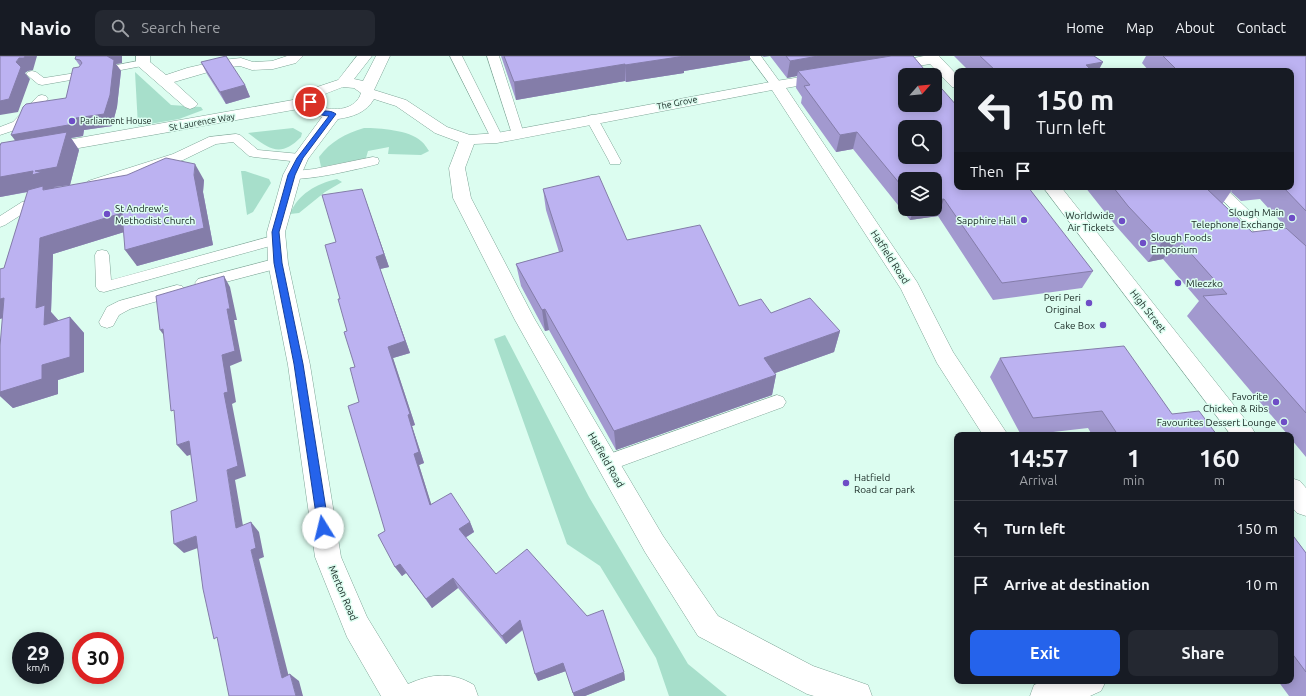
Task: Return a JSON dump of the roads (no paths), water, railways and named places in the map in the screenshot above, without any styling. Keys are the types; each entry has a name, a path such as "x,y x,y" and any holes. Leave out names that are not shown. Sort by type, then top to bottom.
{"street":[{"path":"165,80 192,71 222,64 241,62 252,66 273,65 291,60 296,56"},
{"path":"310,102 313,96 320,90 342,83 365,56"},
{"path":"341,113 360,107 367,100 368,91 383,56"},
{"path":"874,69 933,58 954,81"},
{"path":"143,59 190,104"},
{"name":"The Grove","path":"342,83 361,85 368,91 401,103 441,130 468,140 497,138 776,85 844,74"},
{"name":"Hatfield Road","path":"776,85 910,287 945,357 994,432"},
{"name":"The Grove","path":"310,102 312,109 320,113 375,112 425,119"},
{"name":"St Laurence Way","path":"0,157 310,102"},
{"name":"Merton Road","path":"341,113 296,166 276,232 278,263 299,364 328,557 357,627 398,696"},
{"name":"Hatfield Road","path":"468,140 457,168 462,198 525,320 654,544 708,626 807,679 857,696"},
{"name":"High Street","path":"1054,190 1242,432"},
{"path":"1294,492 1306,505"},
{"path":"1045,696 1082,684"},
{"path":"416,696 432,690 447,689 463,696"}],"lane":[{"path":"456,56 466,80 487,116 497,138"},
{"path":"493,56 518,134"},
{"path":"755,56 776,85"},
{"path":"121,67 143,59"},
{"path":"32,74 42,82 82,75"},
{"path":"0,131 17,125 42,99"},
{"path":"592,119 615,162"},
{"path":"80,188 178,156 213,140 236,138 254,153 314,173 373,161"},
{"path":"1219,190 1306,273"},
{"path":"0,222 27,205 57,196"},
{"path":"102,255 104,287 276,240"},
{"path":"107,322 113,311 125,305 278,263"},
{"path":"608,464 777,402"}],"place":[{"name":"Parliament House","path":"72,121"},
{"name":"St Andrew's Methodist Church","path":"107,214"},
{"name":"Slough Main Telephone Exchange","path":"1292,218"},
{"name":"Sapphire Hall","path":"1024,220"},
{"name":"Worldwide Air Tickets","path":"1122,221"},
{"name":"Slough Foods Emporium","path":"1143,243"},
{"name":"Mleczko","path":"1178,283"},
{"name":"Peri Peri Original","path":"1089,303"},
{"name":"Cake Box","path":"1103,325"},
{"name":"Favorite Chicken & Ribs","path":"1276,402"},
{"name":"Favourites Dessert Lounge","path":"1284,422"},
{"name":"Hatfield Road car park","path":"846,483"}]}
